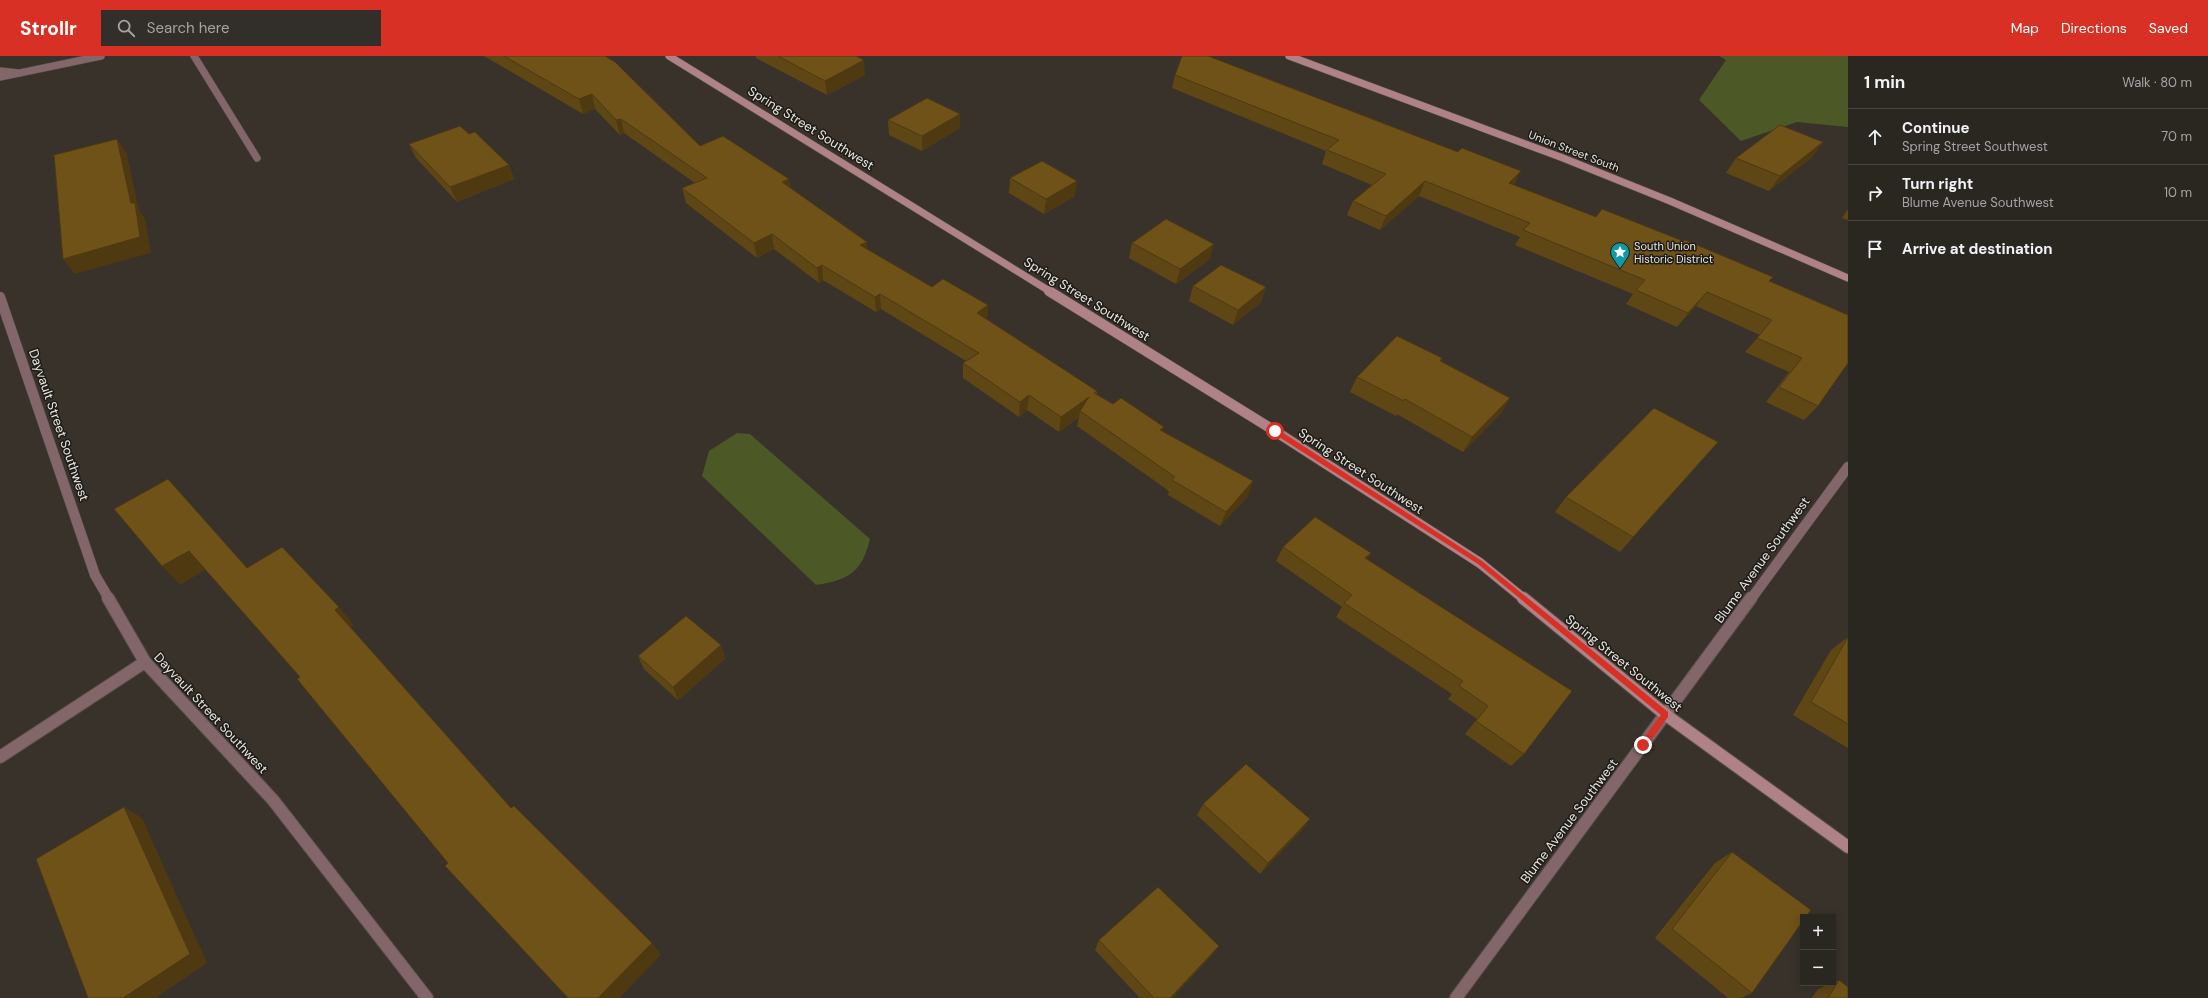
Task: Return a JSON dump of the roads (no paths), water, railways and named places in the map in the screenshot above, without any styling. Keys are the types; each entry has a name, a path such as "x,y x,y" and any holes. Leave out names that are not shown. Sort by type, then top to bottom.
{"street":[{"path":"0,77 101,56"},
{"path":"194,56 257,158"},
{"name":"Spring Street Southwest","path":"669,56 1275,431 1480,563 1666,715 1848,847"},
{"name":"Union Street South","path":"1289,56 1563,158 1670,201 1848,278"},
{"path":"0,71 18,73"},
{"name":"Dayvault Street Southwest","path":"0,297 95,575 145,662 272,800 427,998"},
{"name":"Blume Avenue Southwest","path":"1456,998 1848,467"},
{"path":"0,757 145,662"}],"place":[{"name":"South Union Historic District","path":"1620,269"}]}
